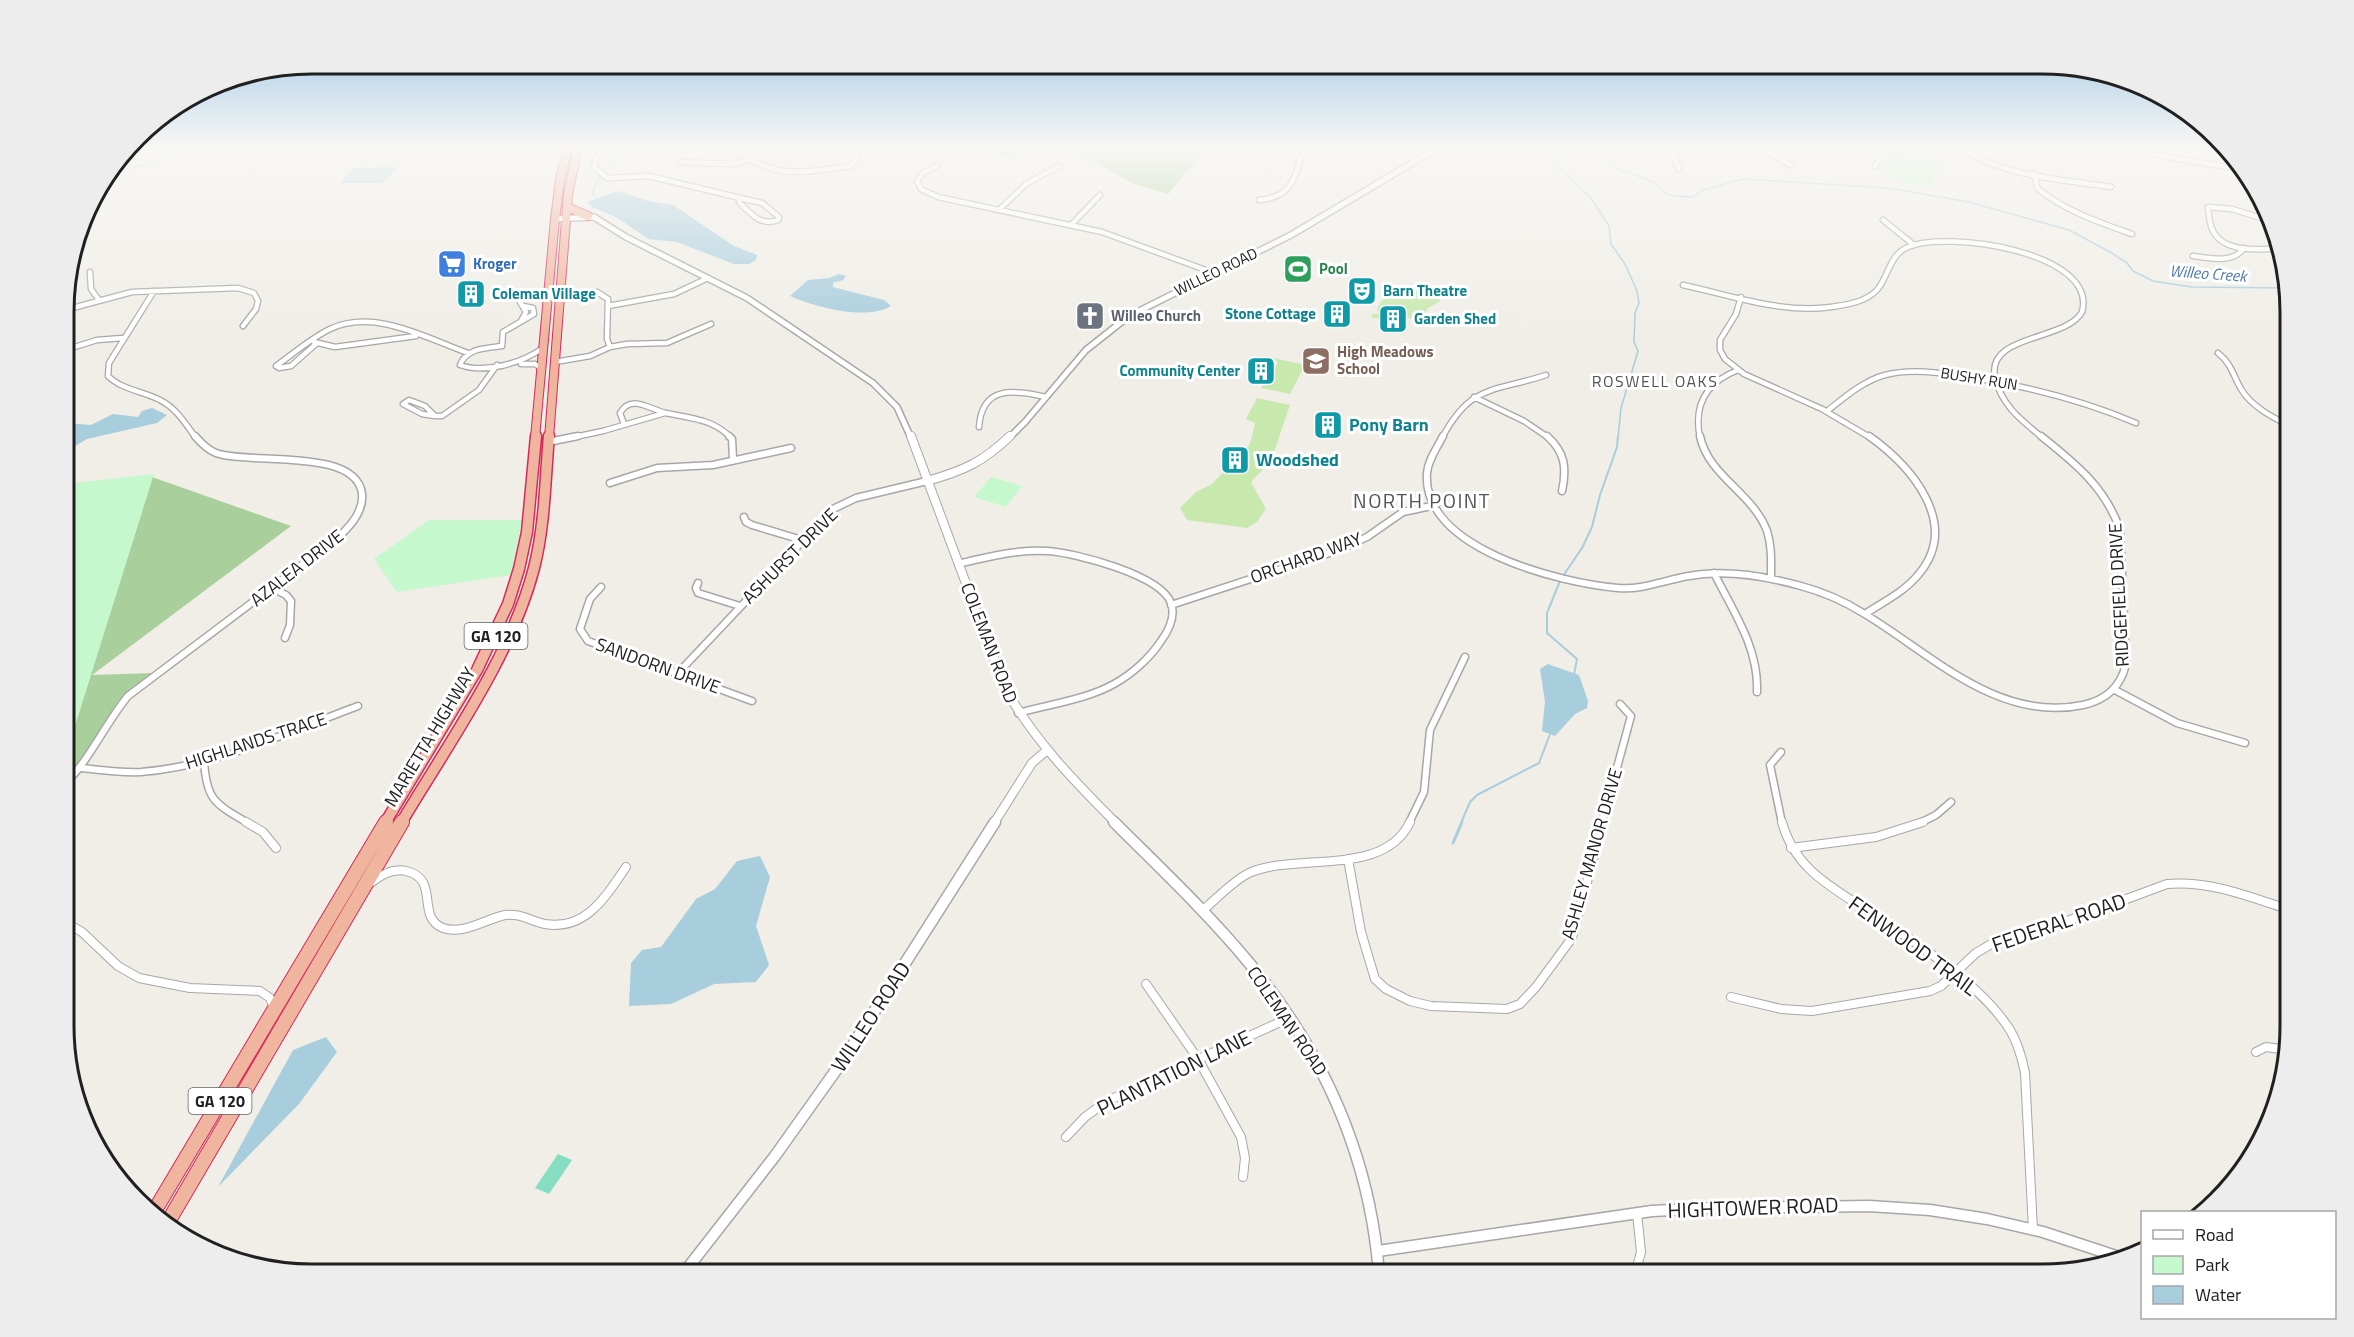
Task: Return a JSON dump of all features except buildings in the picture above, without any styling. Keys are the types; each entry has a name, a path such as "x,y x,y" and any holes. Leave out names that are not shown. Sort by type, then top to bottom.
{"highway":[{"name":"MARIETTA HIGHWAY","path":"171,1217 491,672 523,607 540,543 548,442 548,366 544,348 556,209"},
{"name":"MARIETTA HIGHWAY","path":"157,1206 477,670 504,618 520,573 527,532 567,209"},
{"path":"572,209 584,216"},
{"path":"566,222 584,216"}],"street":[{"path":"748,209 762,222 771,223 779,217 771,209"},
{"path":"1002,209 1102,232 1214,273"},
{"path":"1071,225 1086,209"},
{"name":"WILLEO ROAD","path":"927,481 962,471 985,459 1013,434 1086,350 1112,327 1137,311 1291,235 1334,209"},
{"path":"2070,209 2132,234"},
{"path":"2208,209 2212,231 2222,240 2244,248 2271,248"},
{"path":"2226,209 2261,218"},
{"name":"COLEMAN ROAD","path":"584,216 708,278 766,310 882,390 902,417 1005,688 1017,713 1046,751 1202,912 1261,977 1329,1084 1351,1131 1368,1189 1379,1264"},
{"path":"555,219 566,222"},
{"path":"1883,220 1914,245"},
{"path":"1683,285 1807,307 1832,306 1856,302 1878,290 1895,256 1914,245 1955,240 2006,248 2050,264 2067,275 2079,287 2084,303 2078,318 2067,326 2025,340 2009,348 1997,363 1995,381"},
{"path":"2193,256 2234,257 2242,253 2244,248"},
{"path":"90,272 91,290 99,300"},
{"path":"608,306 674,294 708,278"},
{"path":"74,307 132,292 225,287 249,291 257,297 258,305 243,326"},
{"name":"AZALEA DRIVE","path":"74,775 81,768 114,713 128,696 335,540 352,523 360,510 363,498 362,487 357,478 331,464 239,458 207,448 168,404 114,382 108,376 109,363 154,291"},
{"path":"597,292 608,299 607,339 610,347"},
{"path":"1741,297 1736,316 1719,343 1723,357 1738,370 1827,411 1861,431 1906,467 1927,496 1932,516 1934,542 1927,566 1911,584 1865,614"},
{"path":"420,336 335,347 315,342 278,362 277,367 289,367 315,342 330,329 364,320 388,325 468,352 502,346 503,332 532,317 535,311 533,308 521,304 525,313 521,322"},
{"path":"497,365 529,363 548,366 590,356 610,347 627,344 667,343 711,324"},
{"path":"74,347 97,340 123,338"},
{"path":"468,352 460,363 462,367 474,369 528,358 544,348"},
{"path":"2218,352 2229,360 2247,398 2280,420"},
{"path":"435,417 433,411 417,402 409,400 403,404 421,414 435,417 450,412 479,390 497,365"},
{"path":"1738,370 1717,378 1705,389 1698,419 1698,433 1702,448 1710,463 1750,504 1764,523 1771,545 1771,578"},
{"name":"BUSHY RUN","path":"1827,411 1865,382 1891,373 1929,372 1995,381 2074,398 2136,423"},
{"name":"RIDGEFIELD DRIVE","path":"1546,375 1496,387 1474,397 1455,415 1429,464 1428,482 1436,505 1453,529 1483,551 1511,562 1588,584 1612,588 1635,588 1714,573 1771,578 1820,593 1865,614 1950,675 1974,688 2028,704 2066,708 2091,703 2115,690 2126,664 2120,530 2115,512 2103,493 2086,474 2013,412 2002,397 1995,381"},
{"path":"979,427 978,413 987,401 997,394 1017,391 1046,397"},
{"path":"1474,397 1534,427 1554,442 1568,466 1567,478 1562,491"},
{"path":"624,424 620,413 630,404 645,404 665,413"},
{"path":"548,442 665,413 680,414 724,430 732,439 733,459"},
{"path":"610,483 657,468 704,466 791,448"},
{"name":"ASHURST DRIVE","path":"678,673 828,514 841,504 864,496 927,481"},
{"name":"ORCHARD WAY","path":"1171,605 1339,550 1367,537 1403,512 1436,505"},
{"path":"744,517 746,522 752,525 802,540"},
{"path":"958,564 1017,551 1065,554 1143,577 1161,589 1171,605 1172,620 1167,634 1144,662 1129,674 1094,692 1017,713"},
{"path":"1714,573 1754,653 1758,674 1756,692"},
{"path":"698,583 696,588 698,593 740,606"},
{"name":"SANDORN DRIVE","path":"602,587 590,599 580,629 583,636 596,645 752,701"},
{"path":"272,588 286,595 291,601 290,624 285,638"},
{"path":"1202,912 1248,873 1279,865 1348,859 1372,854 1404,835 1424,792 1430,730 1465,657"},
{"path":"2115,690 2137,705 2165,718 2246,743"},
{"name":"ASHLEY MANOR DRIVE","path":"1348,859 1361,932 1375,979 1386,989 1410,1001 1431,1006 1488,1010 1507,1009 1520,1004 1536,987 1572,938 1631,716 1620,704"},
{"name":"HIGHLANDS TRACE","path":"81,768 140,772 170,768 204,760 358,706"},
{"name":"WILLEO ROAD","path":"691,1264 775,1156 844,1059 1032,763 1046,751"},
{"name":"FENWOOD TRAIL","path":"1781,752 1770,765 1784,831 1791,848 1802,864 1818,878 1899,930 1955,974 1997,1012 2011,1032 2020,1052 2025,1073 2033,1230"},
{"path":"204,760 205,783 213,800 225,810 263,832 276,848"},
{"path":"1791,848 1862,840 1890,834 1943,811 1951,802"},
{"path":"381,859 393,870"},
{"path":"363,890 381,875 393,870 407,871 420,877 427,888 430,918 439,926 453,929 515,914 548,925 568,924 580,920 597,909 626,867"},
{"name":"FEDERAL ROAD","path":"1731,997 1779,1010 1812,1011 1930,992 1941,986 1976,953 1993,943 2051,927 2166,884 2180,882 2203,885 2280,907"},
{"path":"74,928 86,936 117,966 146,981 166,985 260,991 270,998 274,1011"},
{"path":"1146,984 1198,1059 1241,1137 1245,1158 1243,1177"},
{"name":"PLANTATION LANE","path":"1066,1137 1085,1117 1107,1101 1289,1018"},
{"path":"2256,1052 2266,1047 2279,1049"},
{"name":"HIGHTOWER ROAD","path":"1378,1251 1637,1213 1725,1207 1903,1207 1967,1215 2033,1230 2109,1254"},
{"path":"1637,1213 1641,1242 1640,1264"}],"green space":[{"path":"1405,285 1412,287 1425,285 1441,301 1428,308 1422,320 1383,315 1391,317 1389,321 1371,317 1372,314 1378,314 1377,308 1384,298 1380,295 1392,293 1395,288"},
{"path":"1274,358 1305,365 1290,394 1261,388 1278,363"},
{"path":"1257,398 1290,405 1271,461 1251,482 1266,509 1257,522 1247,528 1187,520 1180,508 1196,492 1212,484 1250,444 1255,423 1246,419"},
{"path":"154,474 74,729 74,483"},
{"path":"152,477 291,526 92,675 154,673 117,707 100,730 89,755 74,771 74,582"},
{"path":"991,477 1022,486 1006,507 974,497"},
{"path":"429,520 522,520 511,575 397,592 374,559"},
{"path":"558,1154 572,1160 549,1194 535,1188"}],"water":[{"path":"598,209 680,209 734,246 757,255 756,260 749,264 734,264 677,242 648,239 618,218"},
{"path":"839,274 846,276 843,280 833,283 833,287 884,300 891,306 868,312 840,311 790,296 808,280 829,278"},
{"path":"152,408 167,415 157,423 87,439 74,447 74,424 91,425 113,414 138,417 142,411"},
{"path":"1548,664 1579,675 1588,701 1587,708 1575,714 1555,736 1542,731 1545,702 1540,669"},
{"path":"760,856 770,877 756,926 769,965 756,982 714,984 671,1004 629,1006 631,963 642,950 661,947 696,899 715,889 737,861"},
{"path":"326,1037 337,1052 299,1104 218,1187 293,1050"}],"waterway":[{"path":"1598,209 1609,226 1611,244 1625,264 1637,291 1639,303 1635,313 1634,342 1638,351 1621,408 1618,438"},
{"name":"Willeo Creek","path":"1995,209 2069,230 2110,252 2127,263 2133,271 2153,281 2192,287 2279,288"},
{"path":"1563,576 1582,548 1592,527 1600,495 1617,447 1618,436"},
{"path":"1560,581 1547,613 1547,633 1577,659 1574,675"},
{"path":"1461,823 1470,802 1477,795 1539,763 1550,734"},
{"path":"1453,843 1462,822"}],"place":[{"name":"Kroger","path":"452,264"},
{"name":"Pool","path":"1298,269"},
{"name":"Barn Theatre","path":"1362,291"},
{"name":"Coleman Village","path":"471,294"},
{"name":"Stone Cottage","path":"1337,314"},
{"name":"Willeo Church","path":"1090,316"},
{"name":"Garden Shed","path":"1393,319"},
{"name":"High Meadows School","path":"1316,361"},
{"name":"Community Center","path":"1261,371"},
{"name":"Pony Barn","path":"1328,425"},
{"name":"Woodshed","path":"1235,460"}],"district":[{"name":"ROSWELL OAKS","path":"1655,381"},
{"name":"NORTH POINT","path":"1422,501"}]}
